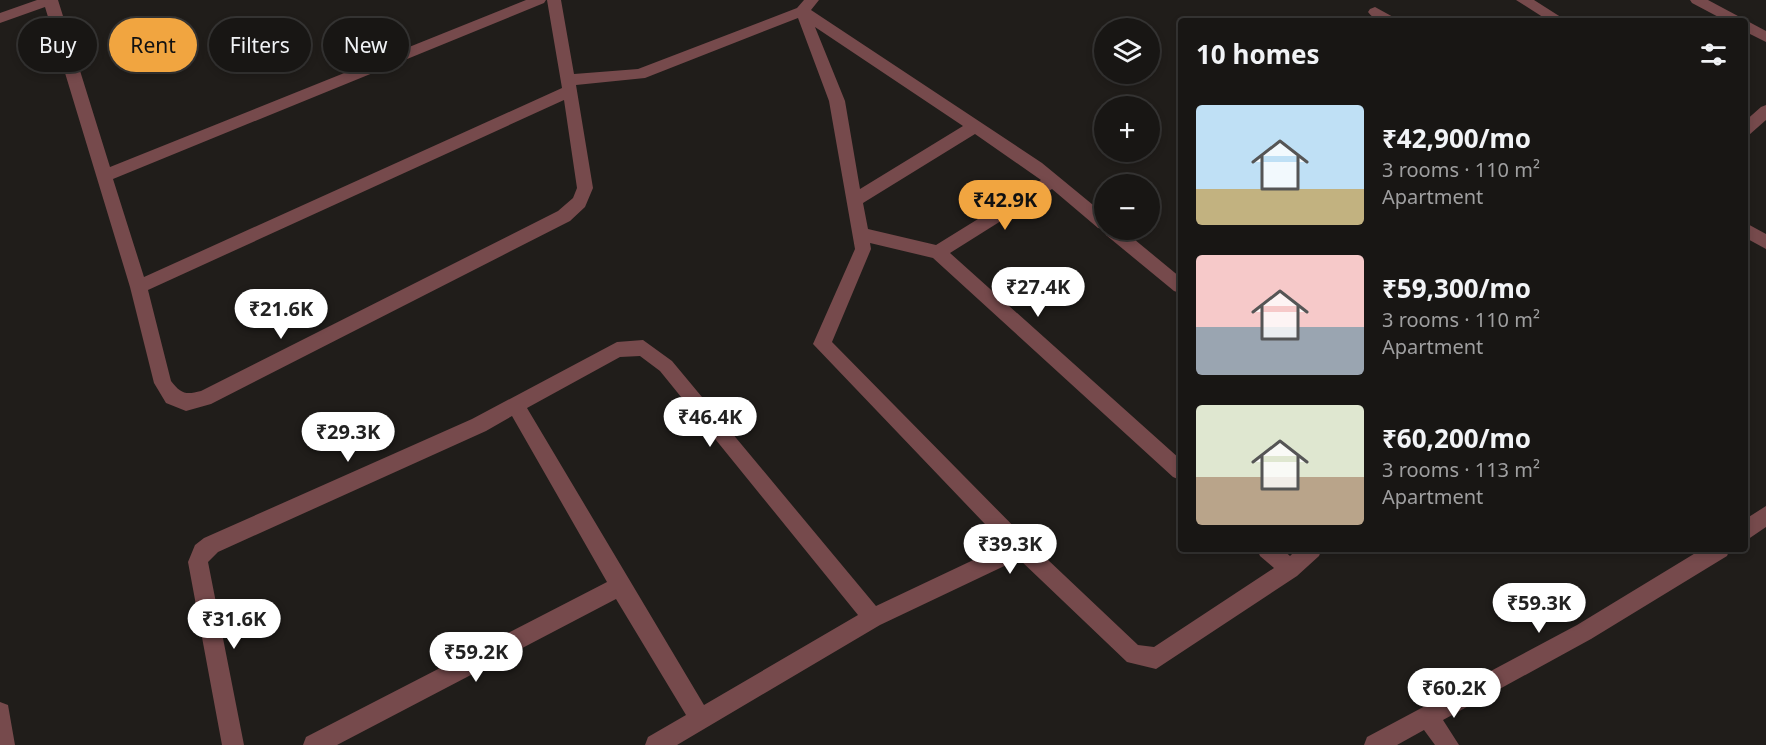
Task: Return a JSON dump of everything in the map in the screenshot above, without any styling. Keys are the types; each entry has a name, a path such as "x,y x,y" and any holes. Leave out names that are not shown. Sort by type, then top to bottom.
{"street":[{"path":"0,18 50,0 139,287 163,383 172,397 186,403 205,398 564,216 580,202 586,190 554,0"},
{"path":"104,176 539,0"},
{"path":"1523,0 1555,18"},
{"path":"1697,0 1731,18"},
{"path":"139,287 568,86 640,74 807,6"},
{"path":"807,6 1052,181 1094,215"},
{"path":"807,6 837,101 863,249 822,344 1021,548 1134,655 1156,658 1290,569 1309,552"},
{"path":"1375,12 1385,18"},
{"path":"1748,27 1766,37"},
{"path":"1748,127 1766,111"},
{"path":"854,201 975,126"},
{"path":"938,252 1052,181"},
{"path":"1748,231 1766,242"},
{"path":"860,234 938,252 1178,469"},
{"path":"1124,240 1178,284"},
{"path":"233,745 198,562 202,552 211,544 516,406 617,350 643,348 666,366 873,618"},
{"path":"516,406 700,719"},
{"path":"1748,530 1766,514"},
{"path":"656,745 873,618 1021,548"},
{"path":"1270,552 1290,569"},
{"path":"1375,745 1584,632 1715,552"},
{"path":"314,745 620,586"},
{"path":"0,713 4,745"},
{"path":"1427,716 1448,745"}]}
